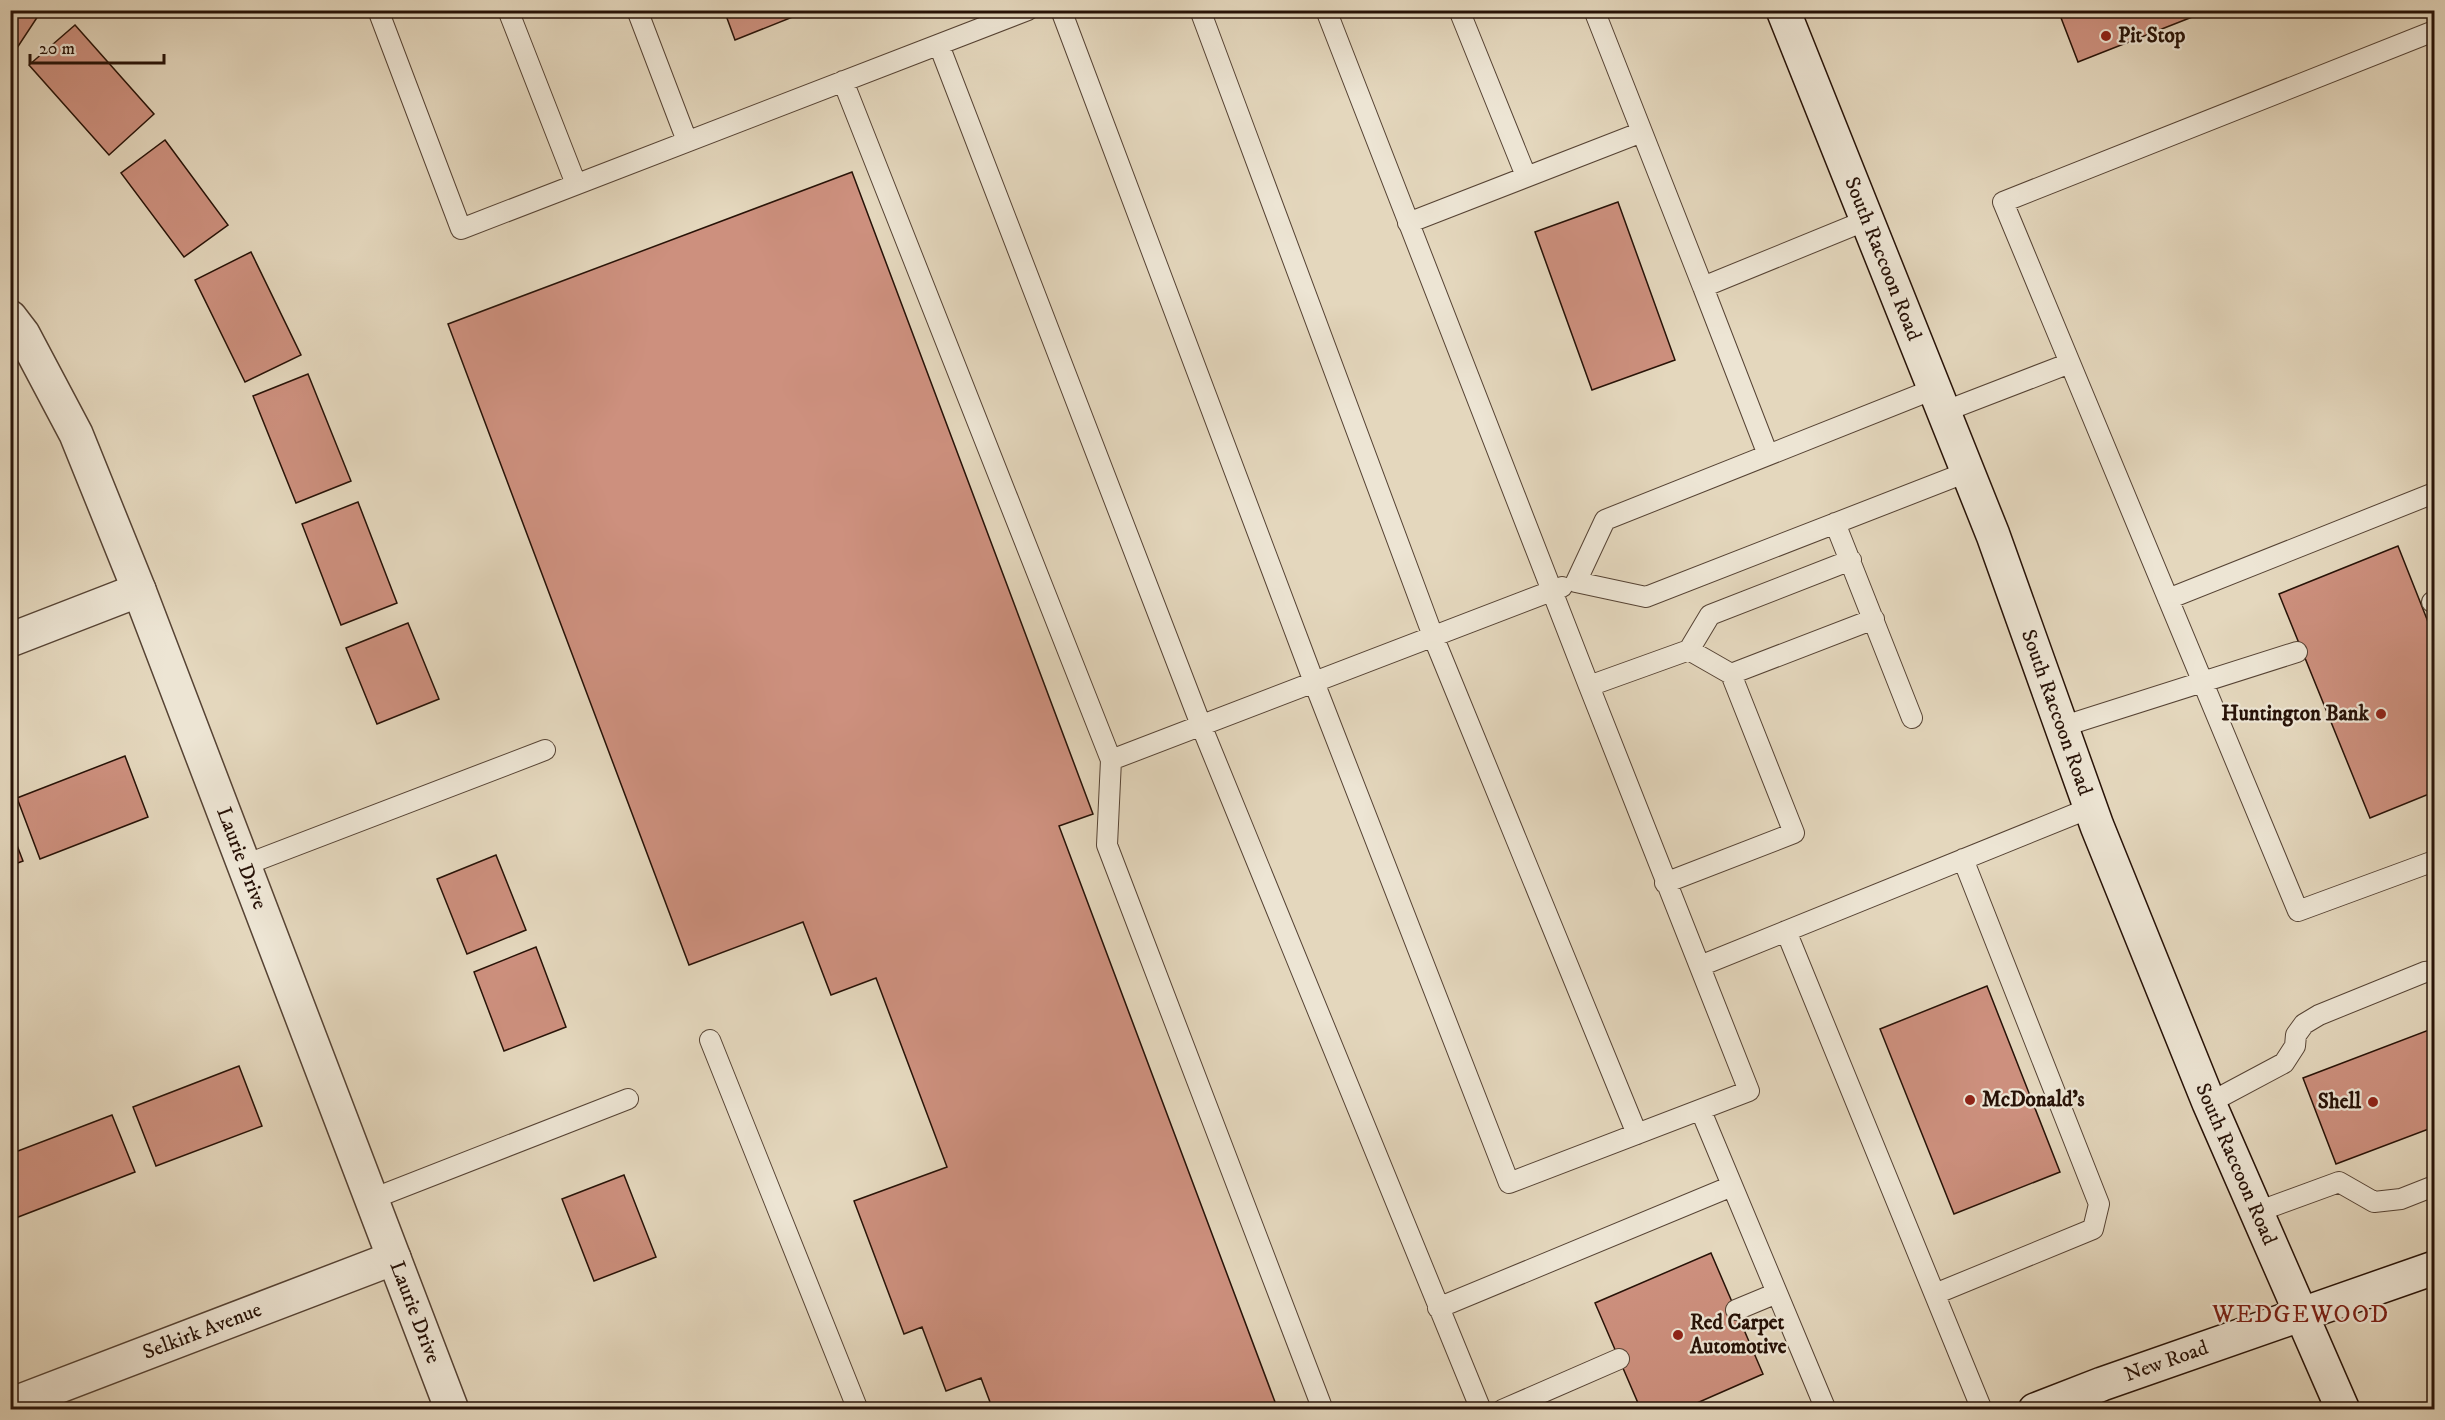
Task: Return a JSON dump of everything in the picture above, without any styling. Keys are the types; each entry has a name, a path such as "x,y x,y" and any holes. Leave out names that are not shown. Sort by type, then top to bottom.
{"street":[{"name":"South Raccoon Road","path":"1783,10 1993,535 2090,808 2209,1102 2341,1409"},
{"name":"Laurie Drive","path":"10,317 23,334 76,434 245,865 452,1410"},
{"path":"10,640 139,590"},
{"name":"Selkirk Avenue","path":"10,1405 394,1258"},
{"name":"New Road","path":"2035,1410 2102,1384 2434,1268"}],"lane":[{"path":"378,10 461,229 1028,10"},
{"path":"508,10 576,184"},
{"path":"637,10 687,141"},
{"path":"1061,10 1314,682 1509,1183 1749,1091 1550,591 1326,10"},
{"path":"1200,10 1433,636 1637,1134"},
{"path":"1459,10 1526,177"},
{"path":"1594,10 1768,455"},
{"path":"2434,31 2003,202 2298,911 2434,861"},
{"path":"939,45 1201,725 1481,1410"},
{"path":"843,81 1111,760 1107,845 1323,1410"},
{"path":"1408,223 1642,132"},
{"path":"1703,287 1867,220"},
{"path":"1576,582 1605,520 1768,455 1939,400 2070,363"},
{"path":"1111,760 1576,582 1647,597 1968,472"},
{"path":"2169,599 2434,493"},
{"path":"1835,523 1912,718"},
{"path":"1588,686 1689,650 1710,615 1851,560"},
{"path":"1731,674 1874,619"},
{"path":"1665,883 1794,833 1731,674 1689,650"},
{"path":"2061,728 2297,652"},
{"path":"245,865 545,750"},
{"path":"1700,966 2090,808"},
{"path":"1935,1294 2093,1229 2099,1204 1963,860"},
{"path":"1786,931 1982,1410"},
{"path":"2209,1102 2284,1063 2295,1047 2296,1035 2304,1024 2319,1015 2425,972 2434,971"},
{"path":"710,1040 858,1410"},
{"path":"372,1199 628,1099"},
{"path":"1701,1111 1826,1410"},
{"path":"2257,1212 2339,1182 2374,1202 2400,1199 2434,1186"},
{"path":"1438,1308 1732,1186"},
{"path":"1736,1310 1777,1293"},
{"path":"1502,1410 1619,1359"}],"building":[{"path":"10,10 42,10 17,48 10,44"},
{"path":"724,10 810,10 735,40"},
{"name":"Pit Stop","path":"2058,10 2210,10 2078,62"},
{"path":"75,25 154,114 109,155 29,65"},
{"path":"165,140 228,225 184,257 121,173"},
{"path":"852,172 1093,814 1059,826 1278,1410 993,1410 981,1378 946,1391 922,1327 904,1334 854,1201 947,1167 876,978 831,995 803,922 689,965 448,324"},
{"path":"1618,202 1675,360 1592,390 1535,232"},
{"path":"251,252 301,355 245,382 195,280"},
{"path":"308,374 351,481 296,503 253,396"},
{"path":"358,502 397,603 341,625 302,524"},
{"name":"Huntington Bank","path":"2398,546 2434,637 2434,792 2370,818 2279,594"},
{"path":"408,623 439,699 377,724 346,648"},
{"path":"125,756 148,817 40,859 17,798"},
{"path":"10,827 23,861 10,866"},
{"path":"496,855 526,930 467,954 437,879"},
{"path":"536,947 566,1027 504,1051 474,972"},
{"name":"McDonald's","path":"1987,986 2060,1172 1954,1214 1880,1029"},
{"name":"Shell","path":"2434,1028 2434,1127 2336,1164 2303,1078"},
{"path":"239,1066 262,1126 156,1166 133,1107"},
{"path":"112,1115 135,1172 13,1219 10,1214 10,1154"},
{"path":"624,1175 656,1257 594,1281 562,1199"},
{"name":"Red Carpet Automotive","path":"1711,1253 1763,1374 1681,1410 1641,1410 1595,1303"}],"place":[{"name":"Pit Stop","path":"2106,36"},
{"name":"Huntington Bank","path":"2381,714"},
{"name":"McDonald's","path":"1970,1100"},
{"name":"Shell","path":"2373,1102"},
{"name":"Red Carpet Automotive","path":"1678,1335"}],"district":[{"name":"WEDGEWOOD","path":"2301,1315"}]}
